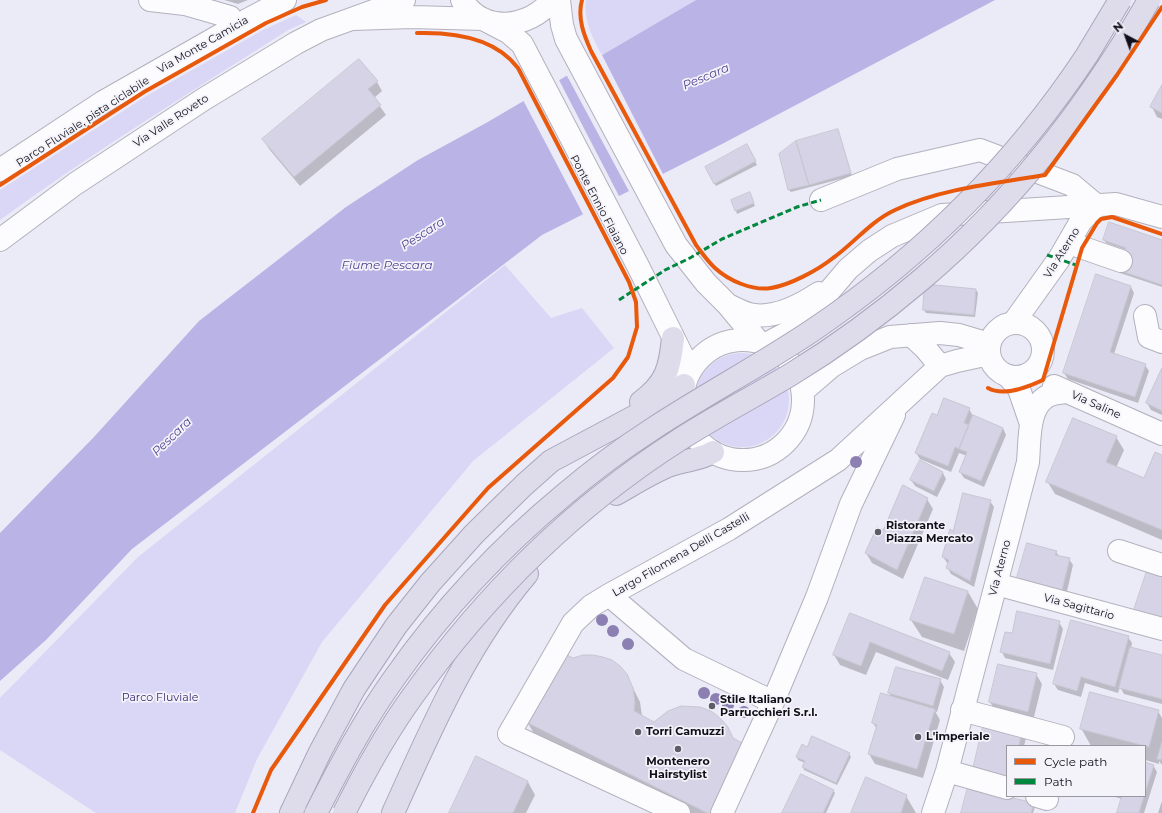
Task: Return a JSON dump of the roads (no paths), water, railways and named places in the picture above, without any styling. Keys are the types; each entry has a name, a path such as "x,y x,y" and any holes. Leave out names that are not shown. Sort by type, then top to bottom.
{"highway":[{"path":"316,813 364,724 394,678 445,613 499,554 565,493 617,453 653,428 775,355 815,329 874,286 925,243 996,173 1045,112 1087,54 1120,0"},
{"path":"344,813 372,761 411,699 448,649 484,606 516,573 570,522 623,480 679,441 792,374 834,346 872,319 921,280 1006,198 1056,139 1099,81 1148,0"},
{"path":"596,437 650,395 659,386 671,359 673,338"},
{"path":"291,813 320,752 354,689 396,626 430,583 474,534 551,461 641,413 686,379"},
{"path":"393,813 445,699 479,638 510,594 542,556 574,525 612,496 643,478 669,466 685,460 703,458 713,452"}],"street":[{"path":"150,0 185,4 230,17 234,28"},
{"name":"Via Monte Camicia","path":"0,170 103,102 285,0"},
{"name":"Via Valle Roveto","path":"0,240 74,184 204,99 296,43 321,30 353,20 404,0"},
{"path":"462,0 469,9 483,19 494,23 505,24 528,20 538,14 552,0"},
{"path":"559,0 562,25 566,39 676,245 706,283 762,342 783,355 790,362 800,380 803,391 803,408 798,424 790,438 777,450 762,457 745,460 728,459 713,452 699,441 689,427 683,406 682,393 686,379 698,359 718,345 734,340 742,339 762,342 787,332 798,324 820,302 858,259 892,236 942,215 1116,204 1162,217"},
{"name":"Via Valle Roveto","path":"353,20 412,17 483,19"},
{"name":"Ponte Ennio Flaiano","path":"483,19 516,37 531,58 638,266 673,338 684,361 686,379"},
{"path":"821,200 897,169 980,150 1072,185 1097,206"},
{"name":"Via Aterno","path":"1014,322 1046,279 1081,221 1097,206"},
{"path":"1069,243 1121,261"},
{"path":"727,304 742,311 756,315 780,312 809,299 845,272"},
{"path":"1145,316 1149,337 1162,342"},
{"path":"803,391 832,366 860,349 890,336 940,333 959,335 979,341 989,351 994,366 998,370 1023,374 1038,367 1043,356 1043,343 1041,337 1033,327 1027,324 1014,322 1000,328 991,340 989,351"},
{"path":"722,813 773,702 817,597 851,504 893,417 940,366 926,349 911,335"},
{"name":"Largo Filomena Delli Castelli","path":"773,702 684,660 609,596 729,529 832,464 940,366 989,351"},
{"name":"Via Aterno","path":"933,813 947,771 1028,462 1033,416 1019,389 1023,374"},
{"name":"Via Saline","path":"1023,374 1049,383 1066,392 1162,434"},
{"path":"1033,416 1038,404 1046,397 1066,392"},
{"path":"1119,551 1162,565"},
{"name":"Via Sagittario","path":"996,584 1162,629"},
{"path":"609,596 591,606 573,623 509,734 679,813"},
{"path":"962,710 1063,737"},
{"path":"947,771 1006,788"}],"water":[{"name":"Fiume Pescara","path":"696,0 995,0 722,144 542,235 132,549 46,640 0,681 0,533 94,437 199,321 346,207 418,160 486,123"}],"place":[{"name":"Ristorante Piazza Mercato","path":"878,532"},
{"name":"Stile Italiano Parrucchieri S.r.l.","path":"712,706"},
{"name":"Torri Camuzzi","path":"638,732"},
{"name":"L'imperiale","path":"918,737"},
{"name":"Montenero Hairstylist","path":"678,749"}],"water label":[{"name":"Pescara","path":"706,77"},
{"name":"Pescara","path":"423,234"},
{"name":"Pescara","path":"172,437"}],"park label":[{"name":"Parco Fluviale","path":"160,698"}]}
